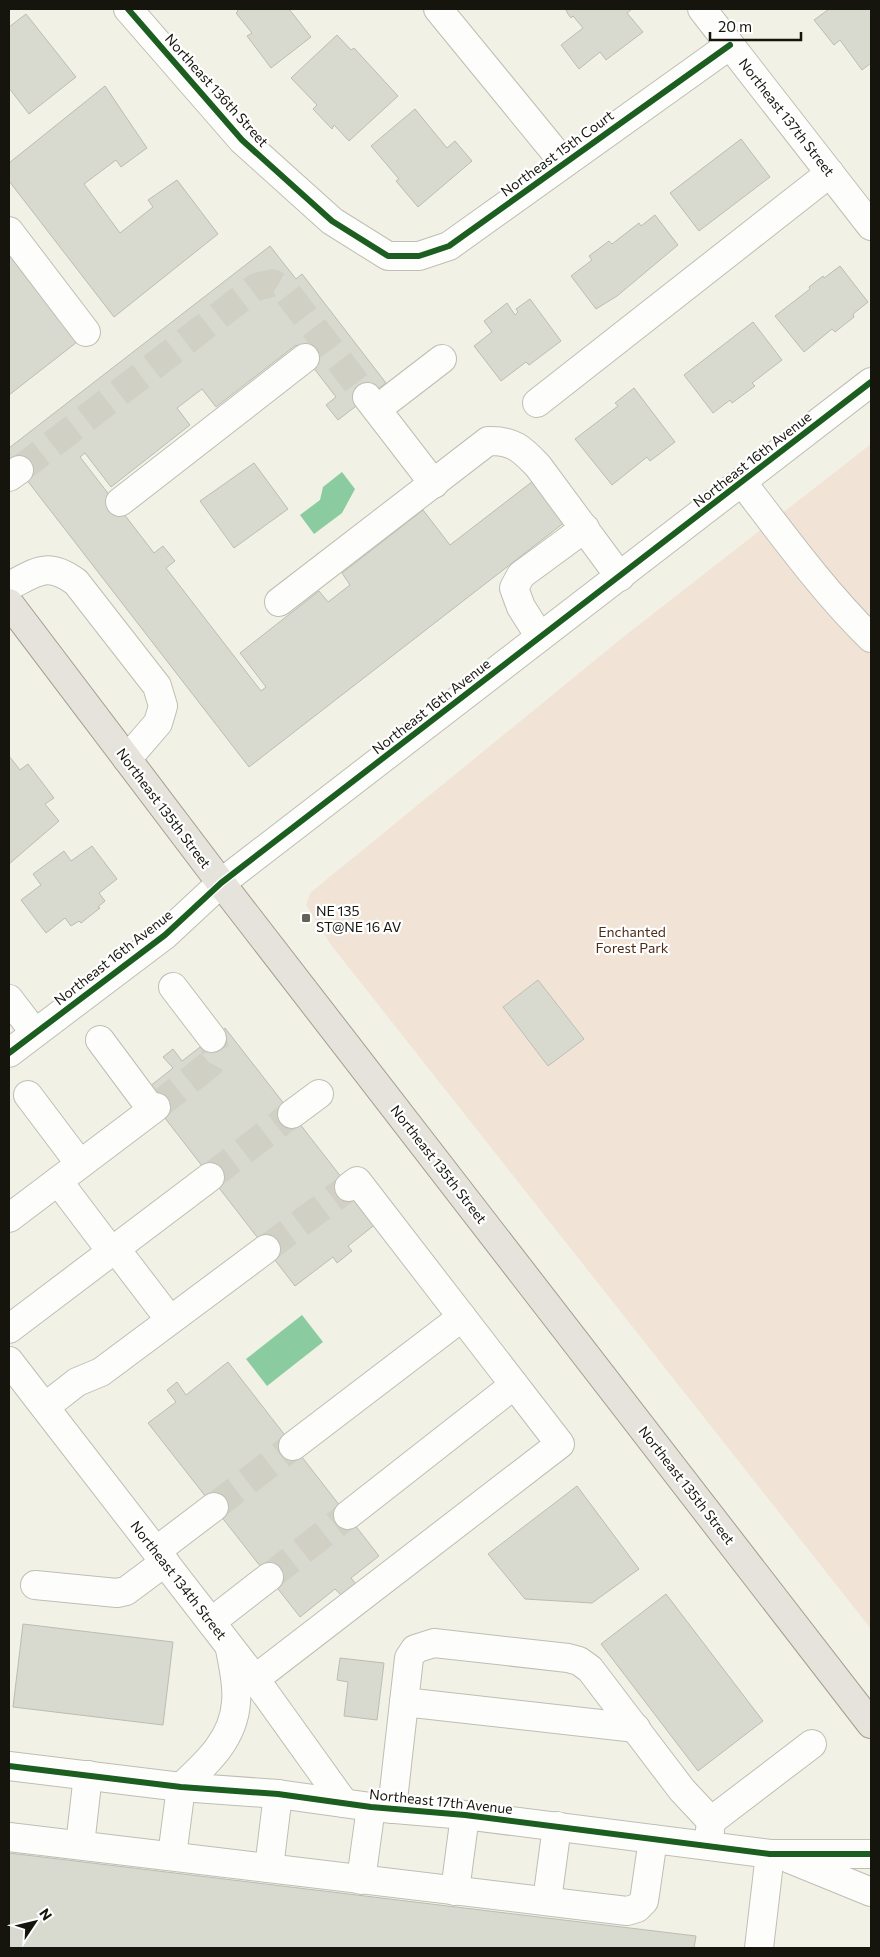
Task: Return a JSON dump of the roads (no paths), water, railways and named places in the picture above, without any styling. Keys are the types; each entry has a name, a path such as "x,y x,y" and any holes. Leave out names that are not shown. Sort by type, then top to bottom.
{"main road":[{"name":"Northeast 135th Street","path":"9,603 221,883 871,1724"}],"street":[{"name":"Northeast 136th Street","path":"128,9 242,140 332,221 388,256"},
{"path":"438,9 564,163"},
{"name":"Northeast 137th Street","path":"702,9 871,226"},
{"name":"Northeast 15th Court","path":"388,256 419,256 449,246 730,45"},
{"path":"537,403 830,173"},
{"path":"9,231 86,332"},
{"path":"120,502 305,358"},
{"path":"434,484 372,403 442,359"},
{"name":"Northeast 16th Avenue","path":"9,1053 165,935 221,883 871,382"},
{"path":"279,602 488,441 502,440 517,446 533,460 620,577"},
{"path":"742,482 792,546 855,622 871,638"},
{"path":"540,637 521,607 514,588 521,574 585,528"},
{"path":"9,586 49,569 66,575 76,582 157,686 163,706 158,723 127,759"},
{"path":"173,987 212,1038"},
{"path":"9,999 35,1033"},
{"path":"9,1217 154,1108 100,1040"},
{"path":"292,1114 319,1094"},
{"path":"28,1095 80,1164"},
{"path":"9,1329 210,1176"},
{"path":"58,1181 170,1320"},
{"path":"255,1680 560,1444 357,1181 349,1187"},
{"path":"45,1407 77,1382 101,1372 266,1249"},
{"path":"293,1446 462,1317"},
{"name":"Northeast 134th Street","path":"9,1361 230,1647 344,1803"},
{"path":"348,1515 514,1385"},
{"path":"36,1585 117,1593 126,1591 214,1507"},
{"path":"211,1622 269,1577"},
{"path":"361,1880 381,1808 404,1702 409,1658 415,1649 424,1645 434,1643 579,1661 590,1669 636,1728 682,1790 710,1834 812,1744"},
{"path":"172,1856 180,1787 206,1764 217,1751 234,1717 236,1686 230,1647"},
{"path":"404,1702 636,1728"},
{"name":"Northeast 17th Avenue","path":"9,1766 180,1787 278,1794 381,1808 465,1815 654,1839 710,1834 772,1854 871,1892"},
{"path":"80,1845 88,1775"},
{"path":"269,1868 278,1794"},
{"path":"455,1891 465,1815"},
{"path":"548,1902 557,1826"},
{"path":"9,1837 626,1911 637,1908 644,1900 654,1839"},
{"path":"759,1948 772,1854"},
{"name":"Northeast 17th Avenue","path":"772,1854 871,1854"}],"tunnel":[{"path":"19,470 256,287 272,283 286,291 367,397"},
{"path":"156,1107 210,1064 216,1052 212,1038"},
{"path":"210,1177 292,1114"},
{"path":"266,1249 349,1187"},
{"path":"214,1507 293,1446"},
{"path":"269,1577 348,1515"}],"place":[{"name":"NE 135 ST@NE 16 AV","path":"306,918"}],"park label":[{"name":"Enchanted Forest Park","path":"632,940"}]}
